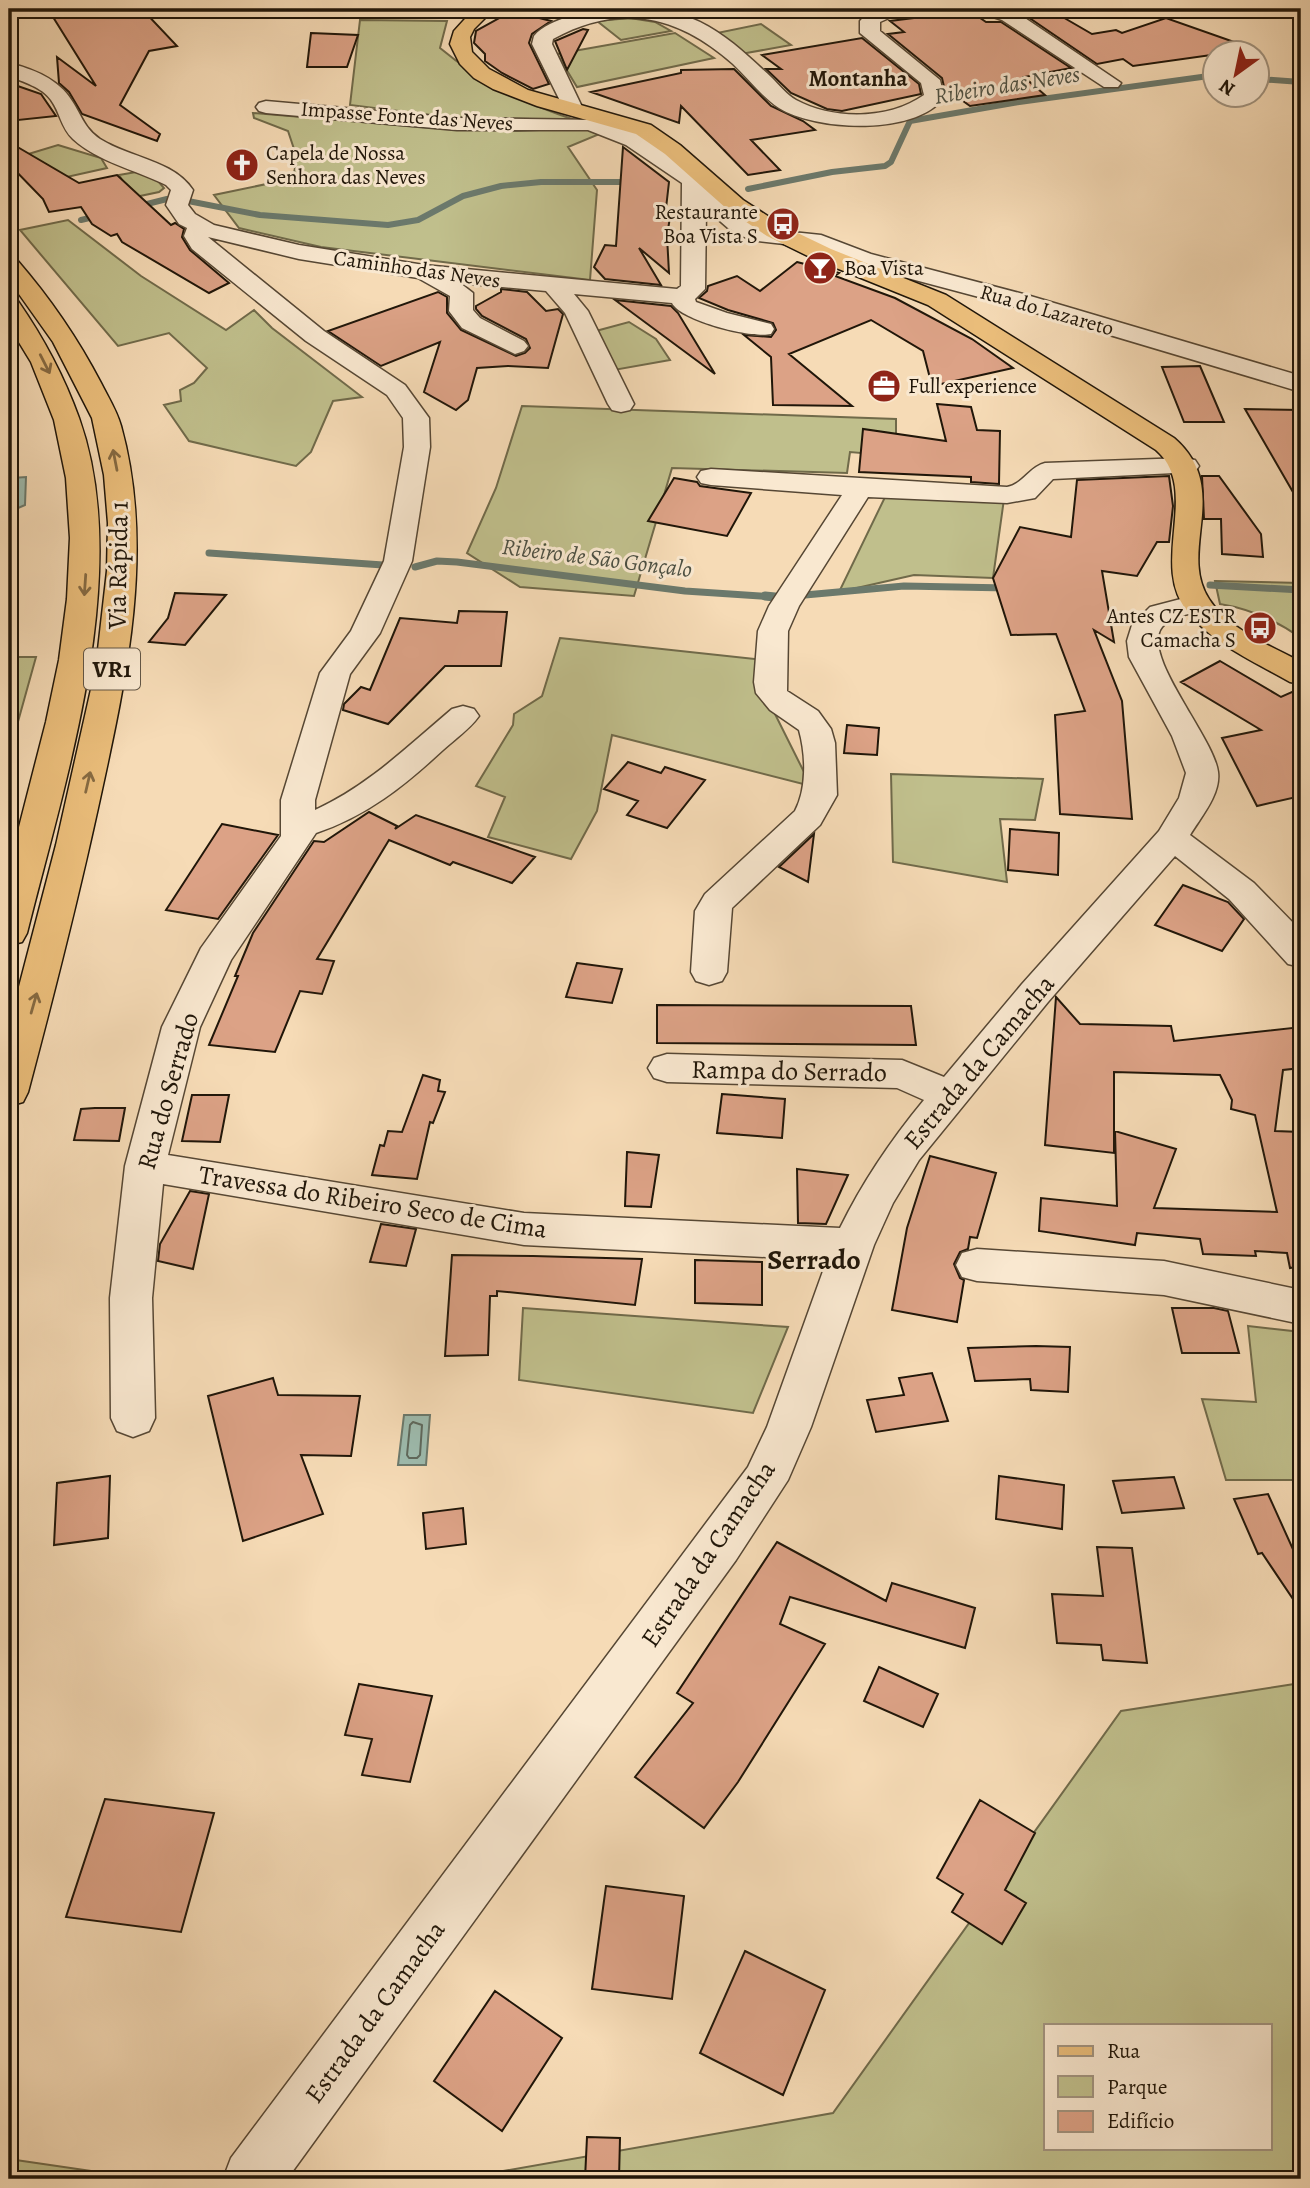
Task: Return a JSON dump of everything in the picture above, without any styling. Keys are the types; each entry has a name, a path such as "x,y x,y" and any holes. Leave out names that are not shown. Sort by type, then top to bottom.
{"main road":[{"path":"485,9 466,26 459,37 459,46 468,61 494,80 517,92 606,117 653,134 735,204 789,239 910,286 937,300 1157,438 1185,466 1188,482 1186,574 1196,604 1229,633 1301,675"},
{"name":"Via Rápida 1","path":"9,264 48,314 85,377 108,424 123,507 115,655 50,948 9,1093"},
{"name":"Via Rápida 1","path":"9,306 38,350 66,413 82,481 85,516 85,583 77,655 9,933"}],"street":[{"path":"573,109 542,44 544,36 566,24 603,12 657,16 690,24 787,104 839,118 876,119 918,111 934,97 933,84 870,33 870,22 877,14 893,9"},
{"path":"989,9 1009,16 1111,83"},
{"path":"9,69 42,82 54,91 63,101 70,124 98,147 174,180 182,190 177,205 187,219 199,226 196,236 200,244 315,336 396,390 416,418 417,447 398,561 365,633 335,673 298,800 300,827 338,815 377,793 463,716"},
{"name":"Impasse Fonte das Neves","path":"266,107 457,124 591,124 634,139 692,180 695,188"},
{"path":"695,188 746,232 769,240 789,239"},
{"path":"695,188 693,289 681,297 685,306 719,319 762,329"},
{"name":"Caminho das Neves","path":"199,226 206,230 299,252 424,272 681,297"},
{"name":"Rua do Lazareto","path":"789,239 813,240 863,259 1018,300 1301,384"},
{"path":"424,272 461,293 461,311 471,323 515,346"},
{"path":"555,286 576,311 621,404"},
{"path":"711,477 1007,495 1025,492 1037,477 1053,470 1185,466"},
{"path":"709,972 713,911 718,902 808,817 820,794 819,743 815,729 807,718 781,703 772,693 770,682 773,631 785,606 860,488"},
{"name":"Estrada da Camacha","path":"252,2179 720,1545 765,1480 789,1427 853,1245 875,1198 905,1150 948,1095 1171,838 1196,798 1202,773 1188,736 1144,657 1142,641 1147,625 1161,613 1196,604"},
{"name":"Rua do Serrado","path":"133,1418 131,1298 145,1166 187,1015 214,957 298,836 300,827"},
{"path":"1171,838 1190,849 1274,920 1301,955"},
{"name":"Rampa do Serrado","path":"667,1068 902,1074 948,1095"},
{"name":"Travessa do Ribeiro Seco de Cima","path":"145,1166 524,1229 853,1245"},
{"path":"977,1265 1164,1278 1301,1307"}],"green space":[{"path":"630,18 655,22 671,31 621,40 597,21"},
{"path":"360,20 447,21 440,48 504,91 575,120 447,117 350,105"},
{"path":"761,24 791,45 741,54 717,33"},
{"path":"675,33 714,58 577,87 557,54"},
{"path":"253,113 445,129 517,131 585,128 602,133 568,147 597,190 590,280 321,247 239,228 214,195 276,182 294,173 297,158 288,131 254,118"},
{"path":"58,145 101,158 107,168 49,181 25,155"},
{"path":"142,171 152,174 164,188 159,192 83,208 126,186 119,175"},
{"path":"68,220 141,276 226,330 254,310 272,328 362,397 333,401 311,452 296,466 189,441 164,405 181,401 180,390 194,383 207,368 169,333 118,346 20,230"},
{"path":"629,322 656,339 670,360 614,370 596,331"},
{"path":"522,406 896,419 896,456 850,452 847,473 672,468 634,596 520,587 467,553 496,488"},
{"path":"887,493 1004,499 993,578 914,575 839,592"},
{"path":"1215,581 1301,583 1301,638 1263,616 1220,604"},
{"path":"560,638 765,660 764,692 811,786 612,735 597,811 571,859 488,837 505,797 476,786 513,725 514,714 542,696"},
{"path":"9,657 36,657 9,754"},
{"path":"891,774 1043,779 1035,820 1000,819 1007,882 893,862"},
{"path":"523,1308 788,1327 753,1413 519,1380"},
{"path":"1248,1326 1301,1332 1301,1480 1226,1480 1202,1399 1256,1402"},
{"path":"1301,1683 1301,2179 458,2179 833,2113 1121,1711"},
{"path":"9,2159 146,2179 9,2179"}],"water":[{"path":"26,477 25,505 9,512 12,478"},
{"path":"404,1415 430,1415 426,1465 398,1465"}],"building":[{"path":"48,9 142,9 177,46 149,51 120,105 160,134 157,141 82,114 69,92 59,83 57,57 96,86"},
{"path":"512,11 551,21 532,34 529,43 549,84 533,89 502,73 485,61 485,54 474,43 476,31"},
{"path":"970,11 986,22 1001,22 1071,68 1024,77 1045,95 970,106 945,91 942,78 888,34 904,32 890,21"},
{"path":"1054,12 1092,34 1116,30 1122,33 1166,18 1223,38 1202,38 1202,56 1133,66 1123,59 1097,64 1028,17"},
{"path":"583,29 588,30 567,70 555,41"},
{"path":"311,33 358,35 347,67 307,67"},
{"path":"862,38 919,84 921,94 842,111 827,109 791,93 766,69 781,69 762,55"},
{"path":"734,69 771,106 803,121 815,130 751,140 780,170 748,175 681,106 679,123 591,92 681,73 681,70"},
{"path":"9,83 41,94 56,116 9,121"},
{"path":"9,142 79,183 117,175 171,225 175,223 184,229 182,237 190,250 229,283 209,293 122,242 117,234 111,236 92,224 81,207 49,212 43,199 9,164"},
{"path":"623,147 669,182 665,217 670,217 667,236 669,273 639,248 661,285 605,279 594,267 605,245 616,246"},
{"path":"797,262 839,273 835,276 895,298 972,339 1013,368 932,386 923,351 871,320 789,354 852,406 773,405 771,357 744,335 771,337 776,330 773,323 699,298 707,291 708,286 737,276 760,291"},
{"path":"501,289 527,292 546,311 558,309 563,314 548,368 477,368 468,400 456,410 424,392 440,342 381,366 328,331 438,292 447,297 447,313 461,330 516,356 530,348 526,339 482,316 476,309 476,306 501,292"},
{"path":"615,300 671,306 715,374"},
{"path":"1200,366 1224,422 1184,422 1162,367"},
{"path":"937,404 971,407 977,430 1000,431 999,484 971,482 971,477 859,472 863,429 946,441"},
{"path":"1245,409 1301,410 1301,506"},
{"path":"1169,476 1173,506 1169,542 1157,542 1137,576 1102,571 1114,642 1094,630 1122,701 1132,819 1060,814 1055,715 1085,711 1056,634 1011,635 993,578 1020,527 1071,537 1077,480"},
{"path":"1202,476 1219,476 1261,534 1263,557 1222,554 1221,519 1204,519"},
{"path":"674,478 697,482 700,486 751,493 727,536 648,521"},
{"path":"175,593 226,595 185,645 149,642 168,618"},
{"path":"459,611 507,612 501,666 445,666 388,724 343,710 344,704 361,687 370,690 400,618 457,623"},
{"path":"1220,661 1281,697 1301,688 1301,796 1257,806 1222,738 1261,730 1181,682"},
{"path":"847,725 879,728 877,755 844,753"},
{"path":"628,762 661,773 665,767 705,780 667,828 627,815 638,801 604,789"},
{"path":"369,812 397,826 395,829 416,815 535,857 512,883 453,862 450,865 389,840 317,959 334,961 322,994 300,991 275,1052 209,1045 253,933 314,841 324,842"},
{"path":"222,824 278,835 218,919 166,910"},
{"path":"1010,829 1059,833 1058,875 1008,870"},
{"path":"814,834 808,882 779,867"},
{"path":"1183,885 1228,902 1244,919 1222,951 1155,925"},
{"path":"577,963 622,969 612,1003 566,997"},
{"path":"1056,997 1080,1024 1171,1026 1174,1041 1301,1027 1301,1068 1283,1070 1275,1131 1301,1132 1301,1266 1290,1268 1287,1253 1255,1251 1256,1256 1203,1254 1200,1239 1137,1233 1135,1245 1039,1231 1041,1198 1117,1206 1115,1131 1176,1149 1154,1208 1277,1212 1255,1115 1231,1109 1232,1100 1220,1075 1114,1072 1114,1153 1045,1145"},
{"path":"657,1005 911,1006 916,1045 657,1043"},
{"path":"423,1075 440,1080 438,1091 445,1092 433,1123 430,1122 417,1179 372,1175 380,1145 384,1146 388,1131 402,1132"},
{"path":"722,1094 785,1099 782,1138 717,1133"},
{"path":"192,1095 229,1095 220,1142 182,1141"},
{"path":"125,1108 119,1141 74,1140 81,1109"},
{"path":"627,1152 659,1155 651,1207 625,1206"},
{"path":"930,1156 996,1173 977,1238 970,1237 968,1249 960,1252 954,1264 960,1278 964,1280 957,1322 892,1310 907,1228"},
{"path":"797,1169 848,1175 826,1224 798,1223"},
{"path":"190,1191 209,1194 193,1269 158,1261 160,1244"},
{"path":"381,1224 416,1229 406,1266 370,1262"},
{"path":"452,1255 642,1259 635,1305 497,1291 497,1296 490,1296 488,1355 445,1356"},
{"path":"695,1260 762,1262 762,1305 695,1303"},
{"path":"1172,1308 1214,1308 1228,1311 1239,1353 1182,1353"},
{"path":"1070,1347 1068,1392 1031,1390 1030,1379 975,1381 968,1348"},
{"path":"932,1373 948,1421 876,1432 867,1400 904,1395 899,1378"},
{"path":"273,1378 278,1395 360,1396 351,1456 301,1455 323,1514 243,1541 208,1396"},
{"path":"110,1476 108,1538 54,1545 57,1483"},
{"path":"999,1476 1064,1485 1062,1529 996,1519"},
{"path":"1174,1477 1184,1508 1122,1513 1113,1481"},
{"path":"1268,1494 1301,1567 1301,1611 1262,1553 1258,1554 1234,1499"},
{"path":"463,1508 466,1544 426,1549 423,1513"},
{"path":"777,1542 886,1601 892,1583 975,1608 965,1648 790,1597 780,1624 825,1644 738,1782 704,1828 635,1777 693,1703 677,1693"},
{"path":"1097,1547 1132,1548 1147,1663 1103,1660 1101,1645 1057,1643 1052,1594 1103,1596"},
{"path":"879,1667 938,1694 923,1727 864,1701"},
{"path":"359,1684 432,1696 410,1782 362,1775 372,1739 345,1735"},
{"path":"105,1799 214,1813 181,1932 66,1917"},
{"path":"980,1800 1035,1833 1005,1890 1026,1903 1002,1944 952,1912 963,1894 937,1878"},
{"path":"606,1886 684,1896 672,1999 592,1989"},
{"path":"745,1951 825,1990 783,2095 700,2053"},
{"path":"495,1991 562,2038 502,2131 434,2081"},
{"path":"587,2137 620,2138 619,2179 585,2179"}],"waterway":[{"name":"Ribeiro das Neves","path":"748,189 832,172 885,166 891,162 910,121 1013,103 1202,77"},
{"name":"Ribeiro das Neves","path":"1272,80 1301,82"},
{"name":"Ribeiro das Neves","path":"188,201 260,215 388,225 418,220 463,196 501,186 541,182 621,182"},
{"name":"Ribeiro das Neves","path":"135,207 167,199"},
{"name":"Ribeiro das Neves","path":"81,220 102,215"},
{"name":"Ribeiro de São Gonçalo","path":"209,553 383,565"},
{"name":"Ribeiro de São Gonçalo","path":"415,567 437,561 457,562 685,591 775,597 765,596"},
{"name":"Ribeiro de São Gonçalo","path":"1210,585 1301,590"},
{"name":"Ribeiro de São Gonçalo","path":"805,595 904,586 1008,588"}],"place":[{"name":"Capela de Nossa Senhora das Neves","path":"242,165"},
{"name":"Restaurante Boa Vista S","path":"783,224"},
{"name":"Boa Vista","path":"820,268"},
{"name":"Full experience","path":"884,386"},
{"name":"Antes CZ ESTR Camacha S","path":"1260,628"}],"district":[{"name":"Montanha","path":"858,78"},
{"name":"Serrado","path":"814,1260"}]}
